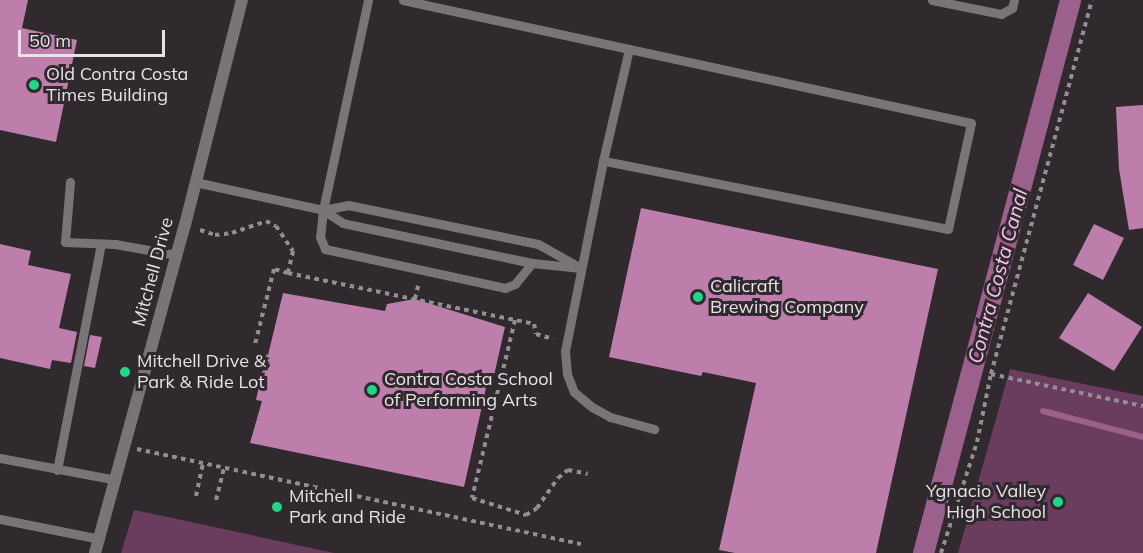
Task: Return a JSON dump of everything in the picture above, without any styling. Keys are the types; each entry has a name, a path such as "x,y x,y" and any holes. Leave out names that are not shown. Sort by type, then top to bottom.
{"street":[{"name":"Mitchell Drive","path":"95,553 185,225 243,0"}],"lane":[{"path":"368,0 323,210 320,237 325,249 505,288 515,284 532,263"},
{"path":"403,0 971,123 948,229 603,160"},
{"path":"932,0 1001,14 1012,8 1014,0"},
{"path":"629,49 581,268 567,344 567,374 574,392 592,407 610,417 654,429"},
{"path":"70,182 65,242 101,244 176,255"},
{"path":"195,182 323,210 343,223 532,263 581,268"},
{"path":"323,210 348,205 538,244 581,268"},
{"path":"57,470 101,244"},
{"path":"0,458 116,480"},
{"path":"0,519 100,539"}],"path":[{"path":"941,553 976,442 991,374 1092,0"},
{"path":"185,225 215,234 249,229 266,221 276,226 286,236 293,252 288,273"},
{"path":"255,344 274,269 534,324 536,334 567,344"},
{"path":"515,320 472,498 526,515 537,508 558,478 568,470 588,474"},
{"path":"991,374 1143,406"},
{"path":"124,446 581,544"},
{"path":"196,496 204,464"},
{"path":"216,500 224,468"}],"shaded area":[{"name":"Ygnacio Valley High School","path":"1010,369 1143,396 1143,553 958,553"},
{"path":"134,510 168,517 334,553 121,553"}],"building":[{"name":"Old Contra Costa Times Building","path":"0,0 28,0 22,28 77,40 56,142 0,130"},
{"path":"1143,105 1143,228 1129,230 1119,169 1116,107"},
{"path":"641,208 938,269 876,553 735,553 719,550 756,383 703,372 701,376 609,357"},
{"path":"1094,224 1124,238 1103,280 1073,265"},
{"path":"0,244 31,251 28,265 71,274 59,328 77,332 71,363 52,360 50,369 0,358"},
{"name":"Contra Costa School of Performing Arts","path":"283,293 385,311 387,304 415,299 505,327 493,380 488,379 464,487 250,443 262,401 256,400 266,354 268,355"},
{"path":"1088,293 1142,327 1114,371 1059,338"},
{"path":"90,335 102,337 95,368 84,366"}],"waterway":[{"name":"Contra Costa Canal","path":"923,553 1070,0"},
{"path":"1043,411 1143,437"}],"place":[{"name":"Old Contra Costa Times Building","path":"34,85"},
{"name":"Calicraft Brewing Company","path":"698,297"},
{"name":"Mitchell Drive & Park & Ride Lot","path":"125,372"},
{"name":"Contra Costa School of Performing Arts","path":"372,390"},
{"name":"Ygnacio Valley High School","path":"1058,502"},
{"name":"Mitchell Park and Ride","path":"277,507"}]}
